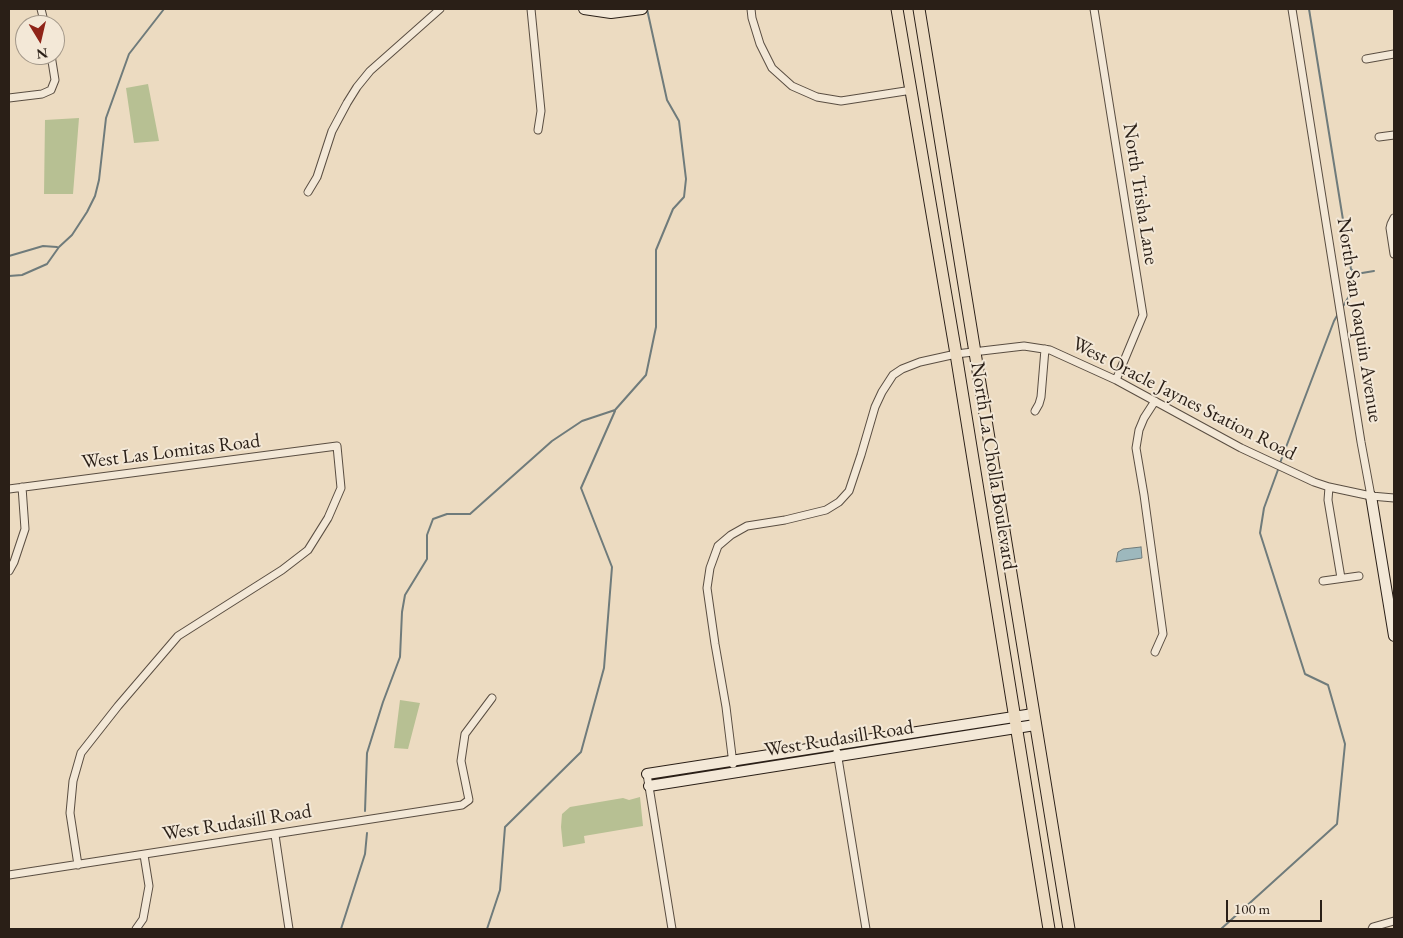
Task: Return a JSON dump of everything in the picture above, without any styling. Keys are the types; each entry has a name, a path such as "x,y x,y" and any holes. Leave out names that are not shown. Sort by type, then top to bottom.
{"main road":[{"name":"North La Cholla Boulevard","path":"898,9 1049,929"},
{"name":"North La Cholla Boulevard","path":"919,9 1069,929"}],"street":[{"path":"308,192 317,177 332,132 346,103 357,87 370,71 440,9"},
{"path":"532,9 540,111 538,130"},
{"path":"584,9 611,13 638,9"},
{"path":"751,9 760,44 772,68 792,86 817,97 841,101 912,90"},
{"name":"North Trisha Lane","path":"1094,9 1143,315 1116,380"},
{"name":"North San Joaquin Avenue","path":"1292,9 1394,636"},
{"path":"1366,59 1394,54"},
{"path":"9,98 42,94 51,90 55,80 53,65"},
{"path":"1379,137 1394,134"},
{"path":"1391,219 1390,228 1394,254"},
{"name":"West Oracle Jaynes Station Road","path":"733,763 707,588 710,568 718,546 731,535 747,526 785,520 826,510 839,502 849,491 875,408 882,392 893,375 902,369 920,362 956,354 1024,346 1045,349 1116,380 1241,448 1314,482 1371,496 1394,498"},
{"path":"1035,412 1039,404 1045,379 1045,349"},
{"path":"1155,401 1139,430 1136,448 1162,634 1155,652"},
{"name":"West Las Lomitas Road","path":"9,489 337,446 340,488 328,518 308,550 282,570 178,636 118,706 81,753 73,781 70,813 78,865"},
{"path":"9,571 25,529 22,487"},
{"path":"1329,487 1328,500 1341,578"},
{"path":"1324,581 1358,576"},
{"name":"West Rudasill Road","path":"9,875 462,805 469,800 461,761 465,734 492,698"},
{"name":"West Rudasill Road","path":"649,786 1034,719"},
{"name":"West Rudasill Road","path":"647,774 1015,723"},
{"path":"837,753 866,929"},
{"path":"647,774 672,929"},
{"path":"275,835 289,929"},
{"path":"136,929 143,919 149,886 144,855"},
{"path":"1372,929 1394,920"}],"green space":[{"path":"148,84 159,141 134,143 126,88"},
{"path":"79,118 73,194 44,194 45,120"},
{"path":"400,700 420,703 408,749 394,748"},
{"path":"640,797 643,826 584,836 585,843 563,847 562,814 570,807"}],"water":[{"path":"1141,547 1142,558 1116,562 1118,552 1123,549"}],"waterway":[{"path":"9,276 22,275 47,264 59,247 72,235 87,212 95,196 99,180 106,118 129,54 164,9"},
{"path":"365,811 367,753 400,657 402,612 405,595 427,559 427,535 433,519 447,514 470,514 552,441 582,421 615,410 646,375 656,327 656,250 673,209 684,197 686,179 679,121 667,100 647,9"},
{"path":"1309,9 1354,288 1342,308"},
{"path":"9,256 43,246 57,247"},
{"path":"1351,269 1356,274 1374,271"},
{"path":"1280,463 1338,314"},
{"path":"487,929 500,890 505,827 581,752 604,668 612,567 581,488 615,411"},
{"path":"1221,929 1337,824 1345,744 1328,685 1305,674 1260,533 1264,508 1279,467"},
{"path":"341,929 365,854 367,833"}]}
